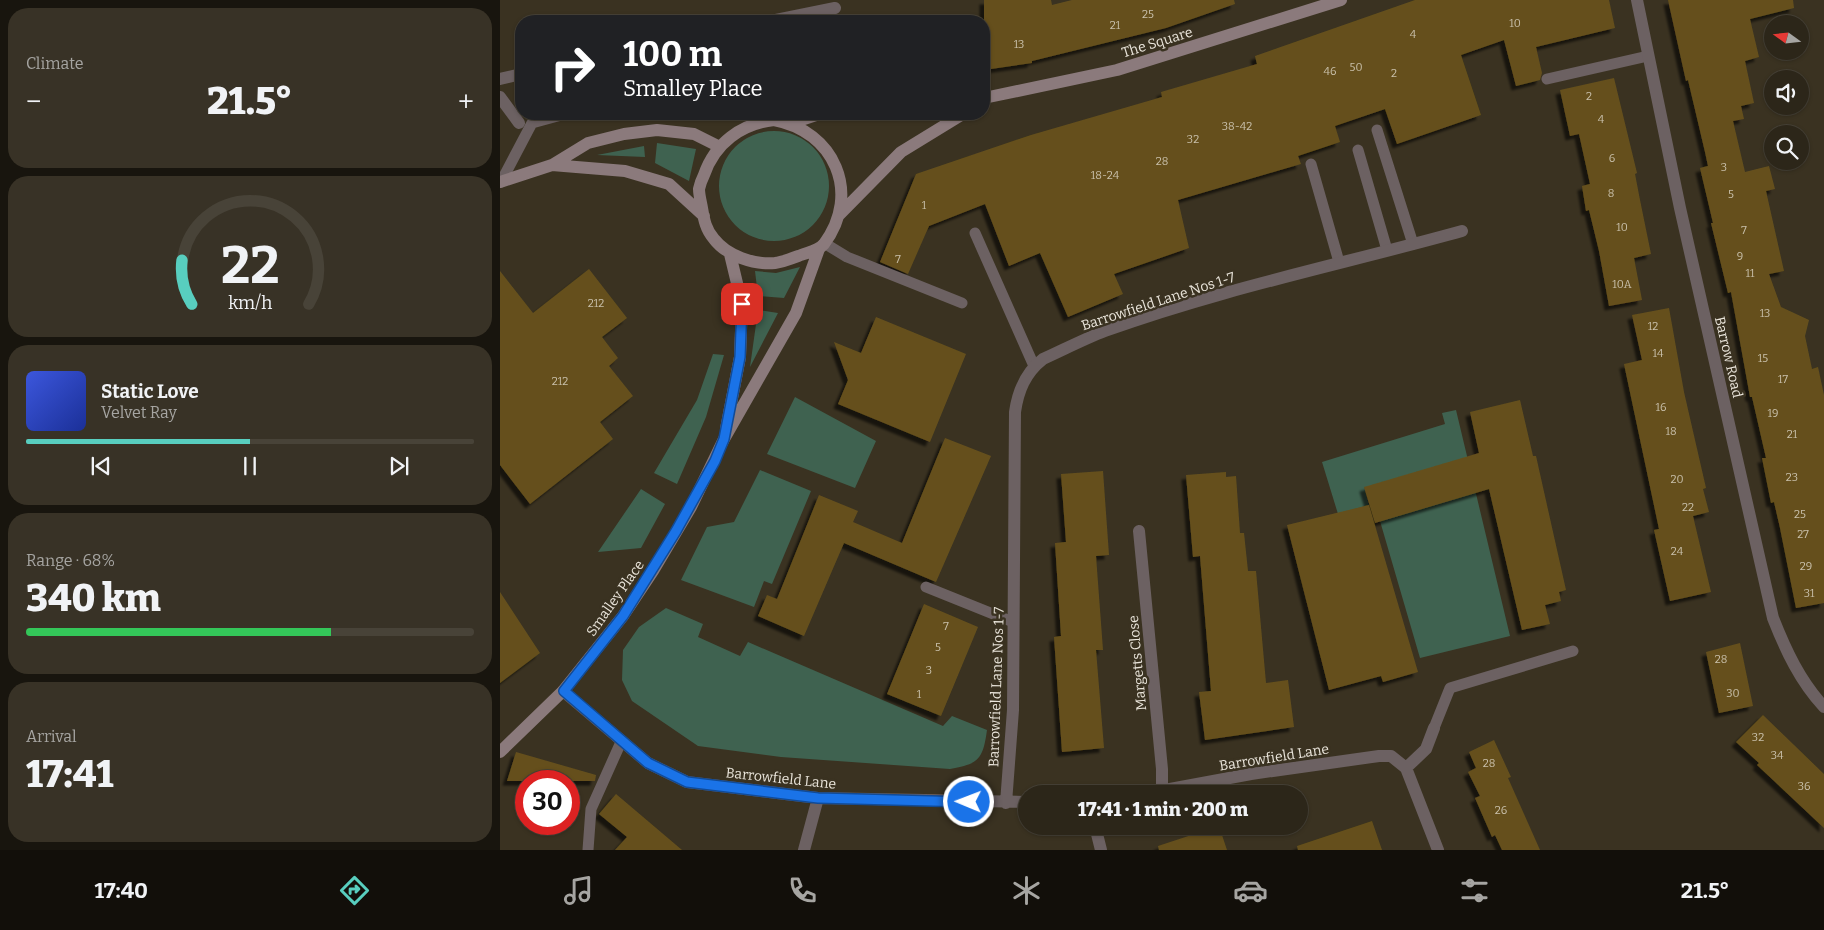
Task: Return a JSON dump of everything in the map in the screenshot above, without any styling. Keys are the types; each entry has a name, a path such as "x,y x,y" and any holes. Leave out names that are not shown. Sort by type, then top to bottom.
{"main road":[{"name":"The Square","path":"990,98 1117,70 1335,2"},
{"path":"766,120 750,126 718,146 706,168 699,188 708,232 730,254 754,261 775,263 822,246 837,218 842,201 842,185 838,170 820,144 800,127 783,120"},
{"path":"792,123 801,120"},
{"path":"837,218 901,152 953,120"},
{"path":"500,182 552,164 588,143 624,134 657,130 694,134 718,146"},
{"path":"552,164 625,170 669,184 704,216"},
{"name":"Smalley Place","path":"500,752 564,691 623,616 653,571 691,507 724,439 796,313 822,246"},
{"name":"Smalley Place","path":"724,439 740,357 742,304 730,254"}],"street":[{"name":"Barrow Road","path":"1637,0 1680,208 1773,618 1788,656 1804,683 1824,707"},
{"path":"794,15 835,4"},
{"path":"500,79 515,75"},
{"path":"500,98 515,117"},
{"name":"Barrowfield Lane Nos 1-7","path":"1006,803 1012,710 1015,412 1020,389 1034,366 1043,359 1104,332 1339,262 1462,230"},
{"name":"Margetts Close","path":"1139,531 1162,785"},
{"name":"Barrowfield Lane","path":"564,691 585,707 621,742 648,763 687,782 818,798 1018,802"},
{"path":"1434,728 1426,749 1406,768 1438,850"},
{"name":"Barrowfield Lane","path":"1197,785 1252,774 1380,756 1391,756 1406,768"},
{"path":"804,850 818,798"},
{"path":"1097,835 1101,850"}],"lane":[{"path":"1547,79 1648,56"},
{"path":"500,182 532,123 543,120"},
{"path":"1377,130 1413,244"},
{"path":"1358,150 1386,250"},
{"path":"1310,164 1339,262"},
{"path":"975,233 1034,366"},
{"path":"822,246 962,304"},
{"path":"926,587 1013,622"},
{"path":"1434,728 1450,688 1573,651"},
{"path":"588,850 591,809 621,742"}],"green space":[{"path":"774,131 795,135 813,147 825,165 829,186 825,207 813,225 795,237 774,241 753,237 735,225 723,207 719,186 723,165 735,147 753,135"},
{"path":"657,143 696,149 689,181 655,163"},
{"path":"644,146 645,157 597,155"},
{"path":"800,267 784,298 758,296 755,271 776,273"},
{"path":"758,310 778,313 750,367"},
{"path":"713,354 724,355 706,417 677,484 654,473 697,400"},
{"path":"795,397 876,441 855,488 767,454"},
{"path":"1456,410 1510,636 1420,658 1380,521 1364,487 1369,505 1338,514 1322,462 1445,424 1442,413"},
{"path":"760,470 811,491 772,584 764,581 754,607 681,580 707,527 734,522"},
{"path":"641,489 665,504 641,548 598,552"},
{"path":"666,608 703,624 698,637 740,656 748,642 943,726 952,716 987,730 984,748 978,759 967,765 950,769 781,757 698,746 632,701 622,680 623,650 639,627"}],"building":[{"path":"984,0 1051,0 1052,5 1072,0 1234,0 1235,4 1166,28 1032,61 1032,63 990,69 990,15 984,15"},
{"path":"1415,0 1609,0 1615,28 1536,47 1542,73 1540,80 1516,86 1504,40 1461,55 1481,115 1397,144 1385,109 1335,126 1340,142 1298,156 1301,164 1178,200 1189,248 1114,274 1123,294 1068,317 1040,253 1009,266 985,204 929,226 908,274 880,262 916,174 1031,135 1162,97 1161,92 1257,64 1255,56"},
{"path":"1668,0 1793,0 1794,8 1750,19 1759,57 1745,61 1754,103 1741,106 1744,119 1733,121 1745,172 1764,167 1764,170 1770,170 1775,189 1766,191 1784,271 1769,274 1781,307 1809,320 1805,336 1812,369 1818,367 1824,395 1824,603 1796,608 1774,502 1771,503 1762,458 1766,458 1752,397 1750,397 1731,292 1728,293 1711,223 1713,223 1700,168 1708,166 1688,80 1686,81"},
{"path":"1614,78 1637,173 1635,174 1651,254 1634,258 1642,300 1609,306 1599,251 1589,210 1586,211 1582,186 1590,184 1579,134 1570,136 1560,90"},
{"path":"589,269 627,318 602,337 618,358 609,366 633,396 600,422 613,439 530,504 500,465 500,271 533,313"},
{"path":"1669,308 1684,392 1706,488 1703,489 1709,512 1693,516 1711,592 1670,601 1654,530 1659,529 1624,364 1642,360 1632,315"},
{"path":"876,317 966,354 930,442 838,404 848,380 834,342 861,353"},
{"path":"1520,400 1533,456 1536,456 1566,590 1559,592 1561,601 1545,605 1550,624 1522,630 1489,489 1375,523 1364,487 1479,453 1470,412"},
{"path":"945,438 991,456 936,582 844,543 804,636 758,616 767,595 777,599 819,495 858,511 853,522 902,543"},
{"path":"1103,471 1109,555 1096,556 1103,650 1096,650 1104,748 1062,752 1054,637 1061,636 1055,543 1066,542 1061,474"},
{"path":"1226,472 1226,477 1236,476 1240,533 1244,533 1248,571 1256,571 1266,683 1288,680 1294,727 1205,740 1199,692 1211,691 1200,556 1193,557 1186,475"},
{"path":"1369,505 1418,672 1383,682 1381,676 1329,690 1287,525"},
{"path":"500,592 540,653 500,683"},
{"path":"924,604 978,627 941,716 887,694"},
{"path":"1740,643 1753,706 1719,713 1706,652"},
{"path":"1763,715 1824,774 1824,828 1757,765 1759,763 1736,742"},
{"path":"1494,740 1511,777 1508,778 1540,850 1502,850 1495,835 1492,837 1475,798 1480,796 1468,772 1476,768 1469,752"},
{"path":"516,752 579,770 515,770 515,781 507,781"},
{"path":"580,770 596,775 595,781 580,781"},
{"path":"616,794 682,850 615,850 627,837 599,814"},
{"path":"1372,821 1382,850 1298,850 1297,846"},
{"path":"1192,835 1222,835 1227,850 1159,850 1158,846"}],"route":[{"path":"742,304 740,357 724,439 715,461 691,507 653,571 623,616 564,691 585,707 621,742 648,763 687,782 818,798 969,802"}]}
